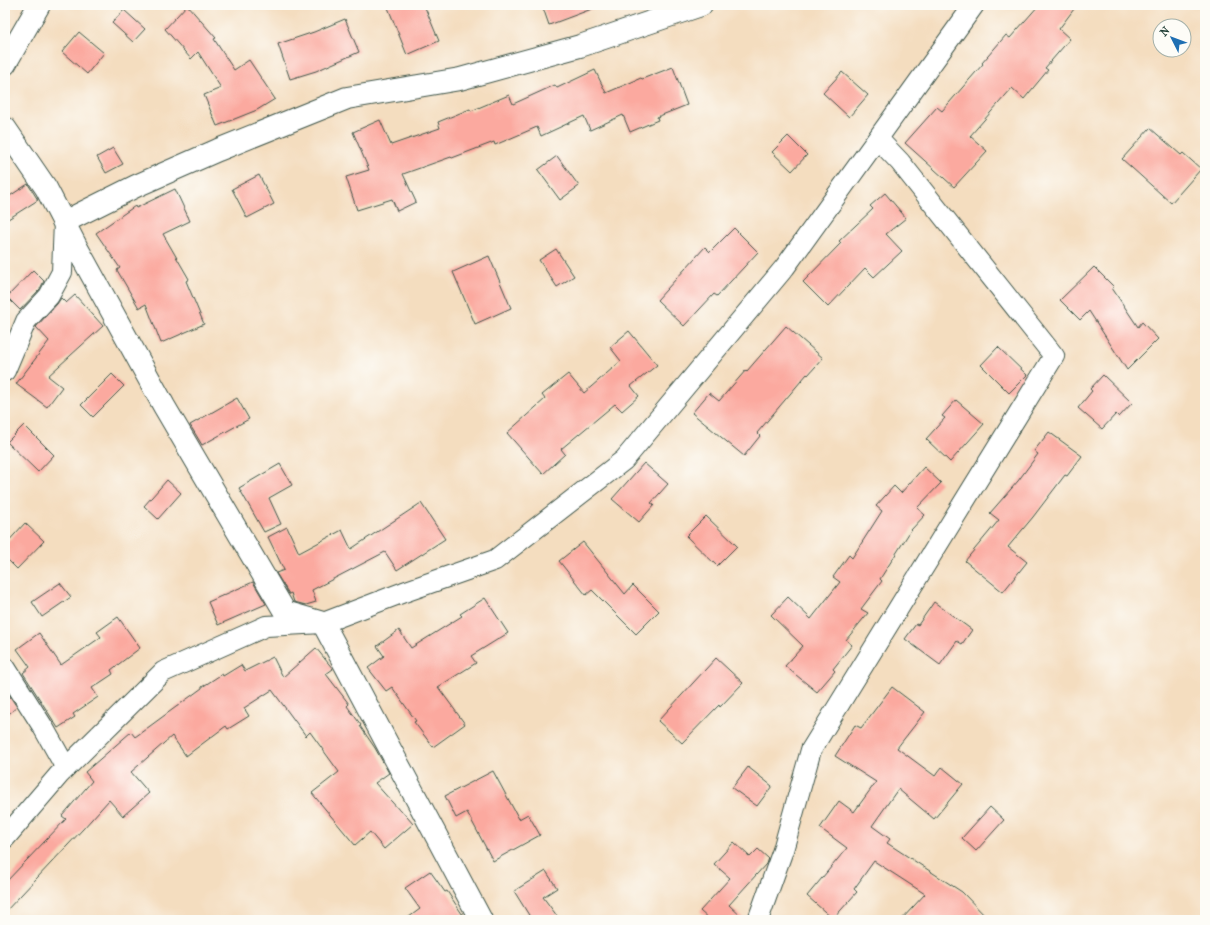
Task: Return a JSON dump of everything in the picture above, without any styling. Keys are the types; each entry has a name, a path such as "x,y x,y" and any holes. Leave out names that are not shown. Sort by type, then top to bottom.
{"street":[{"path":"5,64 39,5"},
{"path":"64,222 163,174 347,98 460,79 580,46 701,5"},
{"path":"5,838 59,775 163,672 266,626 323,623 495,560 624,460 785,267 974,5"},
{"path":"5,128 46,188 164,406 285,612 323,623 481,920"},
{"path":"758,920 783,850 811,750 1054,356 900,162 878,138"},
{"path":"5,371 26,321 49,296 62,272 64,222"},
{"path":"5,667 44,727 66,768"}],"building":[{"path":"187,5 216,38 214,39 234,70 249,60 275,99 257,110 217,126 204,95 221,88 198,52 191,59 165,29"},
{"path":"387,5 424,5 439,41 407,55"},
{"path":"542,5 597,5 597,7 549,25"},
{"path":"1039,5 1077,5 1059,29 1070,39 1045,68 1048,70 1024,99 1012,88 970,136 987,151 954,187 905,143 937,107 942,111 1006,35 1010,38"},
{"path":"124,10 145,29 133,42 112,23"},
{"path":"345,19 359,52 316,71 290,79 278,44 314,32"},
{"path":"79,32 104,53 87,74 62,52"},
{"path":"673,67 687,105 657,117 658,120 630,132 623,115 590,130 584,116 541,136 537,127 495,145 494,142 403,174 416,202 397,211 392,199 357,210 346,177 369,170 353,132 380,120 391,145 440,128 438,122 470,109 471,111 509,95 513,104 555,85 557,88 595,70 606,93 641,78 642,79"},
{"path":"842,72 868,95 849,117 823,93"},
{"path":"1150,128 1181,155 1183,153 1201,169 1171,203 1122,159"},
{"path":"788,136 807,155 792,171 772,152"},
{"path":"113,148 123,164 106,173 97,157"},
{"path":"557,156 579,186 560,200 538,170"},
{"path":"259,175 274,204 247,218 232,189"},
{"path":"28,184 38,200 5,221 5,199"},
{"path":"175,189 190,221 163,234 189,279 186,281 204,324 161,343 146,304 139,308 117,270 120,268 96,233 135,206 136,208"},
{"path":"885,193 906,218 886,234 902,251 874,277 865,268 828,307 803,282 841,243 839,241 873,209 870,206"},
{"path":"734,228 758,252 717,296 714,294 684,326 657,300 705,247 710,252"},
{"path":"556,249 574,276 557,287 539,260"},
{"path":"489,256 511,308 475,324 453,272"},
{"path":"1094,267 1114,287 1112,288 1138,327 1142,322 1158,339 1127,370 1089,311 1080,320 1060,300"},
{"path":"33,270 44,281 40,289 20,310 7,297"},
{"path":"75,295 103,326 48,376 62,387 47,407 16,384 49,341 36,327 61,298 66,303"},
{"path":"786,326 823,358 808,375 807,374 757,433 760,436 744,456 692,413 709,393 719,401"},
{"path":"629,331 657,365 631,386 639,396 622,411 615,404 561,449 565,454 543,474 507,433 545,399 542,395 568,374 584,393 621,361 610,347"},
{"path":"998,347 1027,375 1009,393 981,365"},
{"path":"112,374 124,386 93,417 81,405"},
{"path":"1103,375 1132,403 1119,417 1116,414 1102,429 1078,408 1092,391 1090,389"},
{"path":"237,398 249,419 202,445 190,425"},
{"path":"956,400 984,424 950,462 926,439 945,418 942,416"},
{"path":"24,425 54,455 38,472 7,442"},
{"path":"1049,432 1082,456 1067,476 1065,475 1008,547 1027,562 1003,592 965,561 999,520 990,513 1018,481 1038,454 1034,451"},
{"path":"644,463 668,484 651,503 654,505 639,522 612,499"},
{"path":"280,464 292,485 269,498 281,524 264,532 239,488"},
{"path":"924,467 941,483 917,508 925,515 911,530 880,579 882,581 861,609 868,613 846,640 852,645 833,669 835,671 817,692 785,666 803,646 771,615 788,597 811,619 840,582 833,577 849,555 852,558 882,511 876,506 894,486 901,493"},
{"path":"167,480 181,493 158,519 144,506"},
{"path":"421,503 445,539 397,570 385,552 312,590 316,602 306,605 294,602 291,593 289,594 276,573 284,570 268,537 287,527 299,553 342,530 351,549"},
{"path":"706,516 737,546 717,566 686,536"},
{"path":"25,523 44,541 17,569 5,557 5,545"},
{"path":"583,542 625,594 633,585 659,611 636,634 592,590 586,595 559,561"},
{"path":"253,582 266,604 218,625 208,602"},
{"path":"60,583 71,597 42,617 32,602"},
{"path":"485,598 508,633 471,656 476,663 438,687 465,724 433,747 414,722 416,721 392,687 386,691 368,668 384,656 377,646 399,630 411,648 462,616 460,614"},
{"path":"934,602 972,630 962,644 957,641 940,665 905,639 916,624 918,625"},
{"path":"118,617 140,648 111,670 113,674 92,688 98,697 73,714 75,717 58,728 23,673 30,667 17,649 39,633 61,665 101,637 97,632"},
{"path":"316,648 333,669 326,674 349,704 347,706 361,725 360,726 375,748 389,773 375,783 413,824 384,849 370,832 355,845 312,793 339,772 310,732 306,736 272,690 244,708 249,716 228,729 226,726 186,756 172,736 131,772 149,793 123,816 109,800 5,912 5,883 66,819 62,816 92,781 85,772 131,732 135,737 202,687 222,674 223,676 241,665 245,671 273,657 283,677"},
{"path":"716,658 743,683 682,743 658,721"},
{"path":"892,687 925,712 897,748 935,776 942,767 963,784 934,819 898,789 872,826 890,839 887,843 962,892 989,920 901,920 925,894 874,861 854,889 857,892 833,919 807,896 847,848 820,828 839,801 854,812 876,782 835,756 855,725 861,728"},
{"path":"5,689 17,707 5,717"},
{"path":"748,767 772,786 757,806 732,788"},
{"path":"493,771 519,819 528,814 540,835 493,861 467,812 456,818 445,796"},
{"path":"990,807 1004,820 976,851 962,838"},
{"path":"734,842 750,857 758,849 768,858 766,864 729,905 745,920 710,920 700,911 730,878 714,864"},
{"path":"430,871 445,892 447,891 466,920 405,920 420,909 405,888"},
{"path":"546,871 557,888 543,897 560,920 532,920 514,891"}]}
